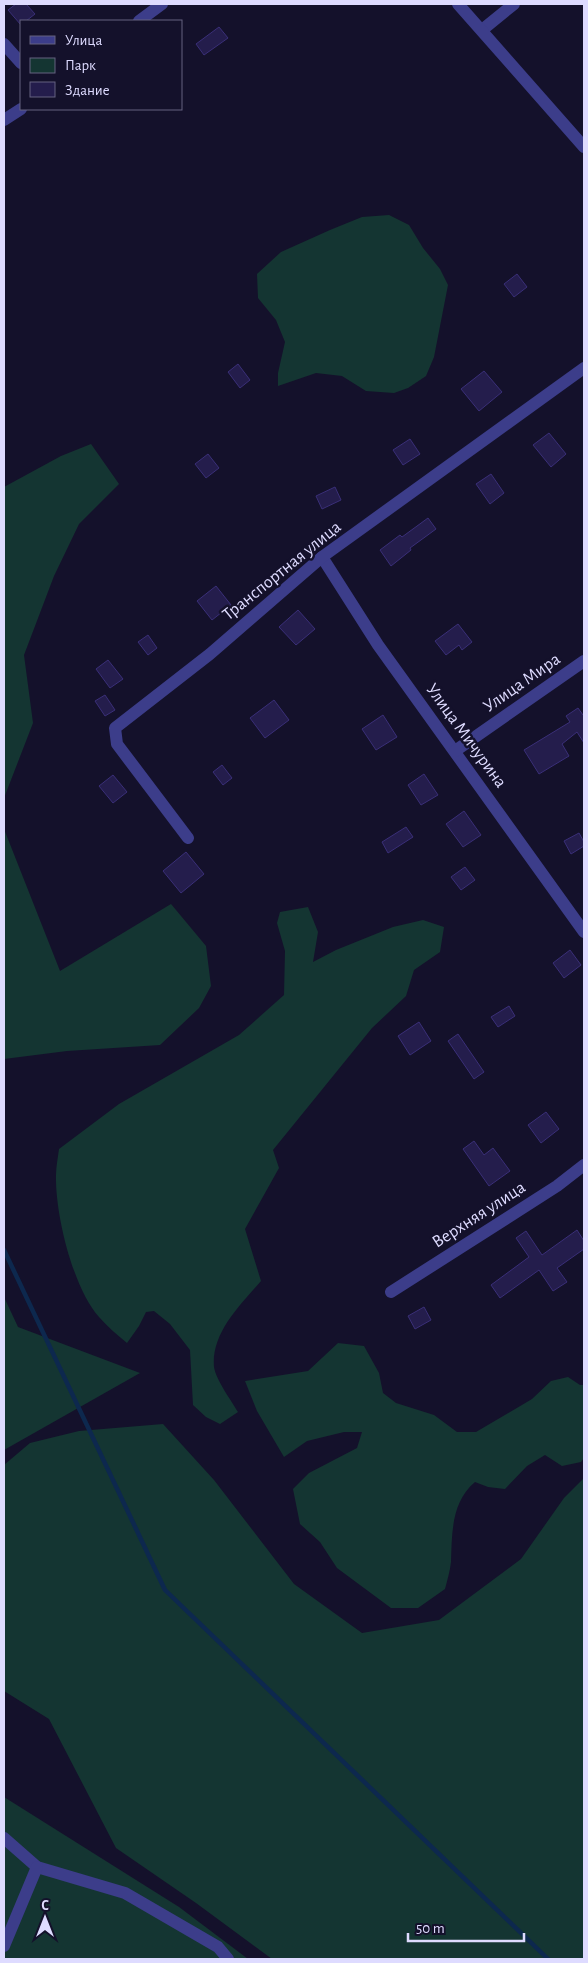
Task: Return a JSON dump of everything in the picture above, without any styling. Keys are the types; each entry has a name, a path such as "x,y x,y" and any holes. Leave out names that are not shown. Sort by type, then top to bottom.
{"street":[{"path":"140,20 162,4"},
{"path":"458,4 584,147"},
{"path":"482,30 514,4"},
{"path":"4,44 20,62"},
{"path":"4,120 20,110"},
{"name":"Транспортная улица","path":"188,838 117,744 116,728 210,654 322,557 584,368"},
{"name":"Улица Мичурина","path":"322,557 378,645 584,932"},
{"name":"Улица Мира","path":"455,751 584,661"},
{"name":"Верхняя улица","path":"391,1292 557,1186 584,1165"},
{"path":"4,1838 37,1867 125,1893 218,1947 228,1959"},
{"path":"4,1946 37,1867"}],"green space":[{"path":"389,215 409,225 423,248 440,269 448,285 434,357 426,376 408,388 394,393 366,391 342,376 316,373 278,386 278,373 285,342 276,320 258,298 257,274 281,252 330,230 362,217"},
{"path":"91,444 119,484 79,524 54,576 24,655 33,723 4,798 4,487 61,456"},
{"path":"4,829 60,971 171,904 206,946 211,986 199,1008 160,1045 67,1051 4,1059"},
{"path":"308,907 318,932 313,962 336,950 393,927 423,920 444,927 440,952 414,970 406,996 372,1028 273,1150 279,1168 245,1229 261,1281 228,1320 217,1343 214,1355 215,1372 238,1412 220,1424 206,1417 193,1405 190,1350 170,1324 154,1311 146,1312 127,1343 99,1317 90,1304 74,1270 62,1229 56,1191 59,1149 119,1104 239,1035 284,995 285,951 277,923 280,912"},
{"path":"4,1297 18,1327 140,1373 4,1450"},
{"path":"338,1343 364,1346 379,1373 383,1393 396,1403 434,1415 457,1432 476,1432 532,1399 551,1381 568,1377 580,1385 584,1385 584,1458 581,1462 562,1466 545,1455 527,1466 505,1489 488,1487 475,1482 461,1499 454,1519 451,1565 445,1589 418,1608 391,1608 337,1568 320,1542 300,1524 293,1489 309,1473 357,1448 362,1432 344,1432 307,1441 284,1457 257,1411 245,1381 308,1371"},
{"path":"163,1424 214,1480 294,1584 362,1633 439,1620 521,1559 564,1498 584,1478 584,1959 272,1959 196,1903 116,1848 49,1719 4,1691 4,1465 30,1443 79,1431"},
{"path":"4,1797 179,1907 248,1959 4,1959"}],"building":[{"path":"16,4 26,4 35,14 27,20 20,20 20,24 8,10"},
{"path":"219,27 228,38 204,55 196,44"},
{"path":"517,274 527,287 514,297 504,284"},
{"path":"238,364 250,380 240,388 228,372"},
{"path":"484,371 502,392 479,411 461,389"},
{"path":"549,433 566,454 551,467 533,445"},
{"path":"410,439 420,454 403,465 393,450"},
{"path":"208,454 219,468 206,478 195,464"},
{"path":"491,474 504,493 490,504 476,484"},
{"path":"335,487 341,500 322,509 316,496"},
{"path":"428,518 436,529 410,548 411,550 391,566 380,550"},
{"path":"216,586 231,605 212,620 197,601"},
{"path":"298,610 315,629 296,645 279,627"},
{"path":"458,624 472,642 462,650 459,645 446,655 435,641"},
{"path":"148,635 157,648 148,655 138,642"},
{"path":"108,660 123,679 110,688 96,669"},
{"path":"105,695 115,710 105,716 95,701"},
{"path":"274,700 289,720 265,738 250,718"},
{"path":"578,708 584,714 584,743 577,732 562,744 569,756 539,774 524,750 570,722 566,716"},
{"path":"383,715 397,737 376,750 362,729"},
{"path":"222,765 232,778 223,785 213,772"},
{"path":"424,774 438,795 421,805 408,785"},
{"path":"113,775 127,792 113,803 99,786"},
{"path":"464,811 481,835 463,847 446,824"},
{"path":"406,827 413,837 388,853 382,842"},
{"path":"579,833 584,846 571,854 564,841"},
{"path":"186,852 204,874 181,893 163,871"},
{"path":"465,867 475,880 461,890 451,877"},
{"path":"570,950 581,965 564,978 553,963"},
{"path":"509,1006 515,1016 498,1027 491,1017"},
{"path":"419,1022 431,1041 410,1055 398,1036"},
{"path":"458,1034 484,1072 474,1079 448,1041"},
{"path":"546,1112 559,1129 541,1143 528,1125"},
{"path":"474,1141 484,1155 493,1148 510,1171 489,1186 463,1149"},
{"path":"577,1230 584,1241 584,1249 557,1268 567,1282 553,1291 539,1270 500,1298 491,1285 529,1257 516,1238 526,1231 542,1255"},
{"path":"424,1307 431,1320 415,1329 408,1316"}],"waterway":[{"path":"4,1250 165,1590 548,1959"}]}
